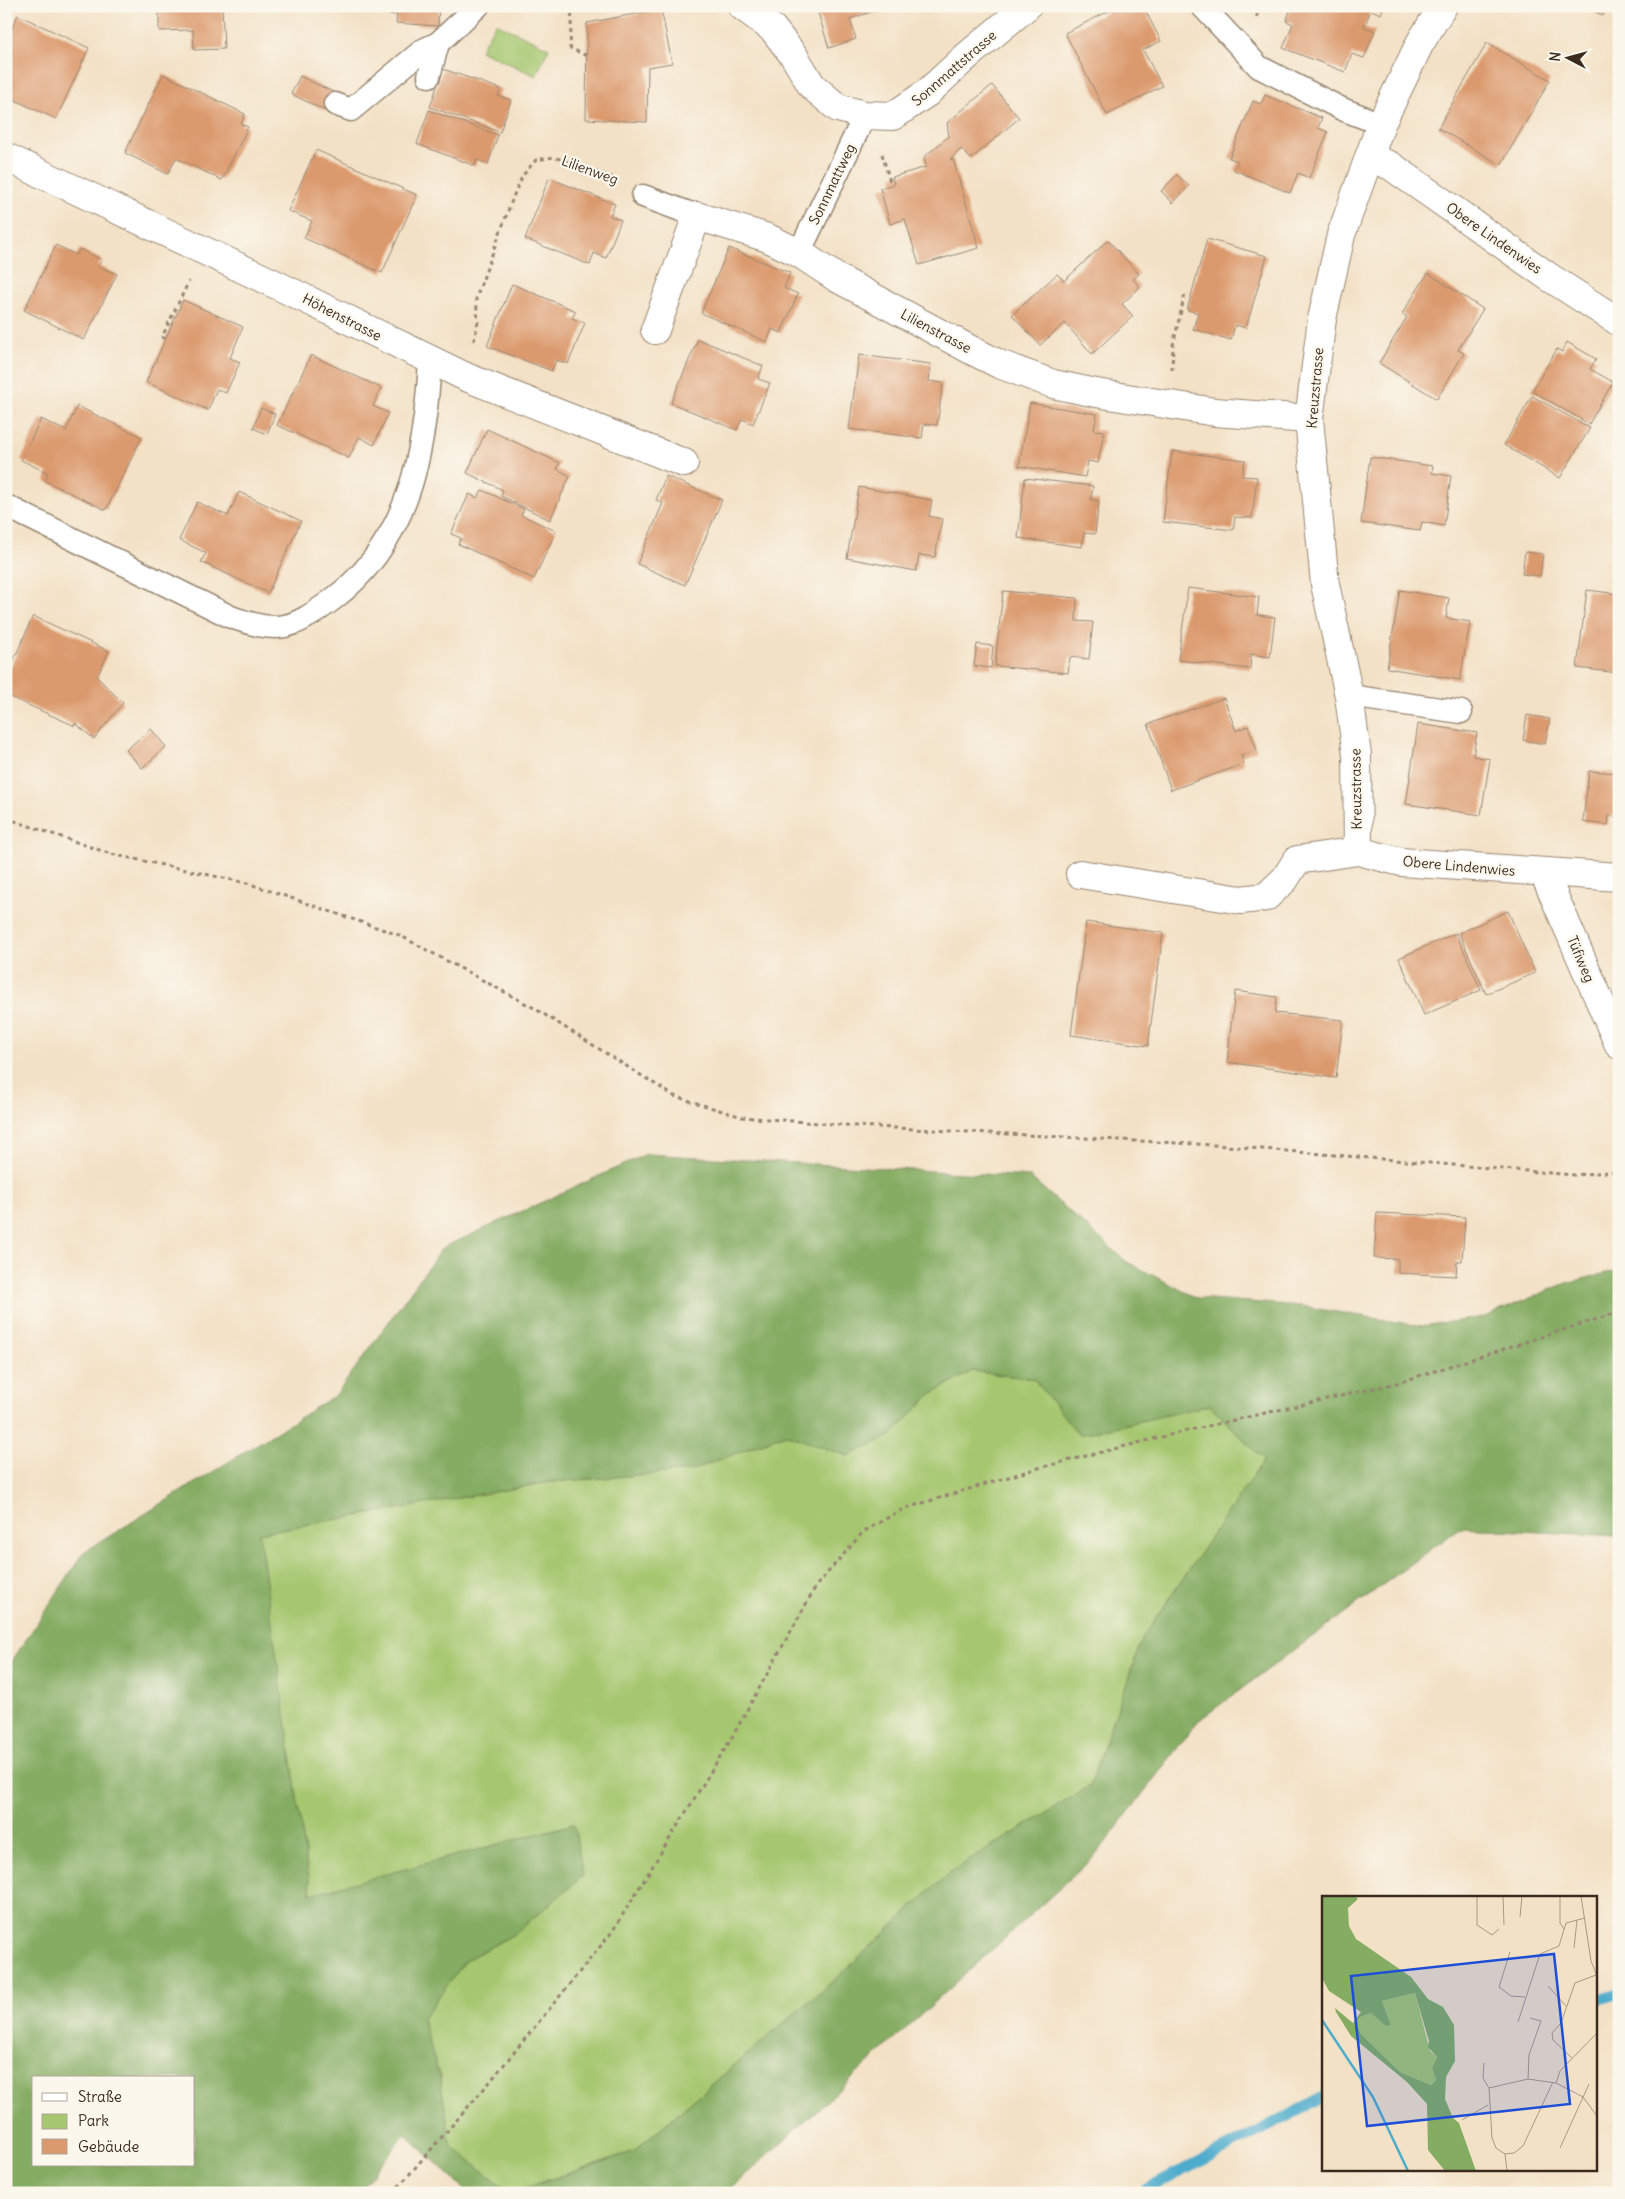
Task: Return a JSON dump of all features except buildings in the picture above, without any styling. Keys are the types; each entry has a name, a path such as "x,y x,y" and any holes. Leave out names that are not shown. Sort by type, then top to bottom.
{"street":[{"name":"Sonnmattstrasse","path":"742,6 774,29 794,56 812,86 838,108 865,115 892,116 912,105 1027,6"},
{"name":"Kreuzstrasse","path":"1358,851 1357,755 1349,696 1325,584 1309,419 1328,289 1341,235 1381,124 1420,43 1443,6"},
{"name":"Obere Lindenwies","path":"1369,157 1391,166 1549,277 1619,322"},
{"name":"Höhenstrasse","path":"6,158 280,286 466,378 684,463"},
{"name":"Lilienstrasse","path":"697,216 768,238 799,253 837,278 999,364 1053,384 1170,406 1215,412 1309,419"},
{"path":"654,330 697,216"},
{"name":"Obere Lindenwies","path":"1080,874 1241,900 1266,897 1285,879 1297,860 1358,851 1402,862 1619,877"},
{"name":"Tüfiweg","path":"1544,873 1619,1046"}],"lane":[{"path":"335,104 351,110 423,50 438,43 478,6"},
{"path":"1202,6 1259,67 1342,109 1381,124"},
{"path":"429,76 438,43"},
{"name":"Sonnmattweg","path":"799,253 865,115"},
{"path":"643,196 697,216"},
{"path":"6,506 231,617 272,629 289,626 322,607 361,576 380,552 403,511 417,466 427,412 430,361"},
{"path":"1349,696 1461,712"}],"path":[{"path":"572,6 570,48 587,56"},
{"name":"Lilienweg","path":"466,378 478,322 476,298 515,192 523,175 536,160 554,157 577,164 638,187 643,196"},
{"path":"166,339 162,337 191,276"},
{"path":"1170,406 1173,346 1185,294"},
{"path":"6,818 111,854 247,883 399,935 534,1008 674,1096 742,1117 857,1126 1214,1145 1574,1175 1619,1171"},
{"path":"393,2193 489,2083 612,1932 731,1740 816,1586 864,1532 903,1509 1036,1469 1173,1434 1397,1383 1619,1312"}],"green space":[{"path":"496,23 549,48 536,76 480,50"},
{"path":"647,1154 1030,1177 1127,1262 1197,1298 1301,1306 1421,1326 1485,1317 1566,1283 1619,1270 1619,1536 1460,1528 1198,1721 1096,1855 726,2193 512,2193 634,2151 838,1977 949,1873 1090,1786 1143,1637 1264,1460 1210,1405 1079,1435 1034,1379 972,1371 931,1394 892,1435 848,1456 785,1434 690,1471 551,1482 259,1533 311,1894 574,1824 583,1876 516,1933 466,1960 422,2019 440,2078 451,2146 510,2193 469,2193 405,2134 358,2193 6,2193 6,1670 84,1552 336,1395 442,1248"},
{"path":"972,1371 1034,1379 1079,1435 1210,1405 1264,1460 1143,1637 1090,1786 949,1873 838,1977 634,2151 510,2193 451,2146 440,2078 422,2019 466,1960 516,1933 574,1824 311,1895 258,1533 551,1482 690,1471 785,1434 848,1456 892,1435 931,1394"}],"waterway":[{"path":"1598,2000 1619,1994"},
{"path":"1140,2193 1322,2098"}]}
